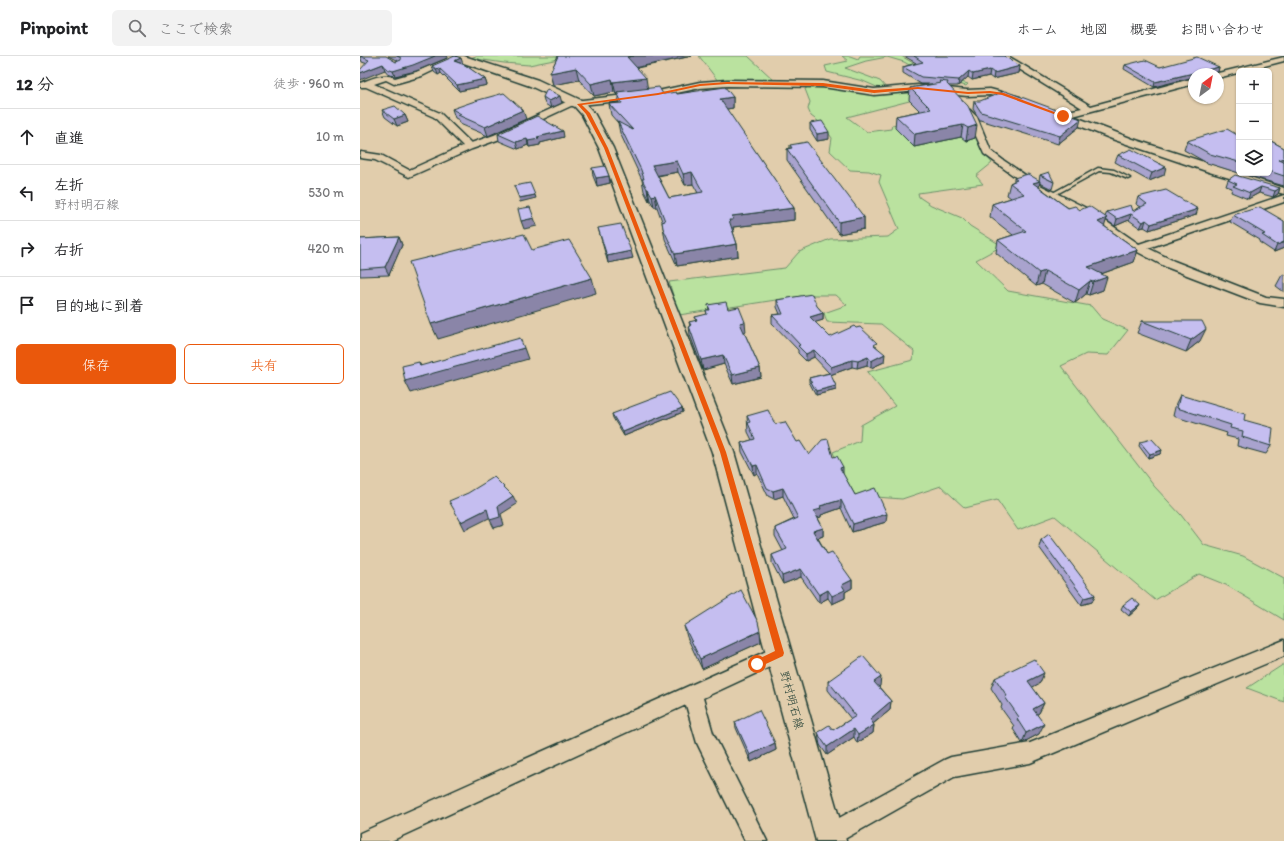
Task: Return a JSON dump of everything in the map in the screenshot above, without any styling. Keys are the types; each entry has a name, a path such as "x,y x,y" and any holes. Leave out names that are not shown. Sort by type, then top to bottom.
{"main road":[{"name":"野村明石線","path":"455,57 526,81 579,104 588,113 606,148 723,452 780,653 829,839"}],"street":[{"path":"1002,56 1088,108"},
{"path":"363,85 387,77 394,81 419,74 455,57"},
{"path":"1224,74 1284,59"},
{"path":"360,155 377,157 409,174 468,147 477,146 569,104 658,94 700,85 727,83 823,84 874,92 918,88 1003,94 1028,104"},
{"path":"1188,83 1060,115 1074,122 1140,145 1253,183 1284,191"},
{"path":"363,85 437,115 468,147"},
{"path":"950,91 972,117 987,152 1020,177 1051,195 1084,211 1138,248 1170,264 1264,300 1284,303"},
{"path":"1138,248 1284,198"},
{"path":"829,839 951,767 1030,753 1230,669 1284,648"},
{"path":"366,841 780,653"},
{"path":"692,694 704,736 756,841"}],"lane":[{"path":"1051,195 1098,169 1103,168 1128,178"}],"green space":[{"path":"476,56 574,56 529,65 470,58"},
{"path":"699,56 748,56 775,81 718,81"},
{"path":"842,56 850,56 858,59 860,56 901,56 931,73 968,84 966,86 929,76 904,62 887,57 866,61 845,68 880,81 887,89 879,88 863,81 827,72 825,66 848,61"},
{"path":"808,87 838,89 923,89 921,98 847,117 867,132 891,129 892,125 965,113 969,117 981,149 992,163 976,176 983,184 918,193 919,197 931,205 962,218 970,226 1002,246 976,260 1008,291 1091,306 1102,319 1128,330 1108,355 1086,354 1061,366 1154,486 1181,515 1204,545 1243,556 1284,578 1284,620 1226,585 1199,574 1155,600 1055,516 1018,530 997,500 965,508 941,486 902,499 850,495 833,452 860,441 861,425 895,406 867,372 913,360 914,351 881,324 827,322 824,313 847,305 836,295 808,295 679,315 669,282 785,268 799,252 830,239 888,237 899,229 879,182 881,175 869,171 850,170 830,151 832,138 822,124 811,116 808,109 810,102 805,89"},
{"path":"1284,664 1284,702 1247,688"}],"building":[{"path":"360,56 386,56 396,62 401,60 401,58 397,56 435,56 393,71 387,69 383,64 360,73 360,70 369,60"},
{"path":"455,56 461,58 454,61 465,65 485,79 457,85 439,68 436,69 432,66"},
{"path":"558,56 634,56 627,57 646,78 613,82 612,79 591,84 576,68 550,73"},
{"path":"914,56 1004,56 1020,66 994,73 990,70 973,74 969,71 959,80 921,77 903,67 923,62"},
{"path":"1197,57 1219,67 1188,68 1188,74 1155,82 1125,65 1145,60 1160,67"},
{"path":"939,81 948,82 947,84 968,106 977,125 968,128 963,125 915,134 896,116 931,109 910,88 941,83"},
{"path":"659,87 663,94 676,92 677,94 725,87 733,97 720,99 794,208 732,216 733,220 729,220 737,244 675,254 663,228 662,222 665,221 655,195 652,196 647,189 642,179 644,179 641,170 618,122 633,130 609,104 622,103 617,92","holes":["677,161 683,174 692,172 703,192 669,198 652,165"]},
{"path":"547,89 560,96 549,101 543,97"},
{"path":"1005,91 1081,119 1060,136 981,112 974,101 980,101"},
{"path":"504,93 523,110 485,127 458,115 461,114 452,109 475,101"},
{"path":"395,106 405,115 394,119 382,110"},
{"path":"537,116 563,131 537,137 539,139 528,141 527,139 516,142 498,134"},
{"path":"822,121 829,132 817,134 810,123"},
{"path":"1227,129 1236,134 1236,161 1210,154 1187,141"},
{"path":"807,142 864,217 839,222 787,149 792,148 790,145"},
{"path":"1272,142 1284,148 1284,158 1279,160 1284,162 1284,176 1272,172"},
{"path":"1131,149 1166,167 1152,173 1118,155"},
{"path":"605,166 609,176 596,178 592,168"},
{"path":"1049,172 1054,182 1040,175"},
{"path":"1028,174 1040,181 1033,183 1068,208 1075,206 1080,210 1089,206 1107,218 1098,222 1138,250 1088,267 1107,277 1093,282 1090,281 1079,290 1045,271 1039,273 998,240 1026,231 992,204 1024,194 1010,183 1017,180 1014,178"},
{"path":"1235,175 1280,188 1275,191 1261,187 1250,193 1233,186 1237,184 1228,180"},
{"path":"530,183 535,195 519,198 514,186"},
{"path":"1166,190 1198,209 1151,224 1146,220 1143,222 1131,214 1117,219 1107,212 1131,205 1133,211 1147,204 1138,197"},
{"path":"530,207 534,218 521,221 518,209"},
{"path":"1260,207 1284,221 1284,242 1277,245 1262,235 1265,234 1233,215"},
{"path":"621,224 631,251 607,256 598,228"},
{"path":"524,234 532,250 569,240 592,278 431,324 409,262"},
{"path":"399,237 385,267 360,269 360,239"},
{"path":"812,294 817,306 823,313 810,317 830,337 854,326 856,328 860,327 877,343 874,345 885,354 871,361 868,357 858,361 852,360 831,367 814,350 806,354 798,346 800,345 772,315 783,314 777,300"},
{"path":"726,302 728,309 739,307 745,322 740,323 760,368 732,375 723,355 701,360 689,326 691,325 689,322 697,320 695,317 707,314 706,310 710,310 708,305"},
{"path":"1142,321 1202,321 1206,329 1191,340"},
{"path":"520,338 524,348 405,381 402,366 419,362 420,366"},
{"path":"830,373 836,386 816,391 809,378"},
{"path":"670,392 682,408 623,432 612,414"},
{"path":"1180,395 1245,414 1244,420 1273,428 1271,446 1242,437 1243,431 1230,428 1231,425 1177,408"},
{"path":"768,410 775,424 785,422 797,442 800,441 809,455 822,440 828,439 833,457 837,456 843,467 840,468 855,495 875,488 887,514 853,524 841,500 820,506 821,509 814,511 823,528 813,531 827,554 832,552 852,580 842,585 845,590 832,596 828,590 819,595 801,569 782,576 772,555 787,549 775,528 798,518 783,488 773,491 767,488 757,465 753,466 741,443 755,439 748,423 750,422 747,416"},
{"path":"1152,439 1162,450 1150,454 1140,442"},
{"path":"494,477 513,496 498,506 500,517 490,520 487,509 461,522 449,501 468,493"},
{"path":"1049,534 1095,595 1084,598 1041,540"},
{"path":"741,590 758,622 760,631 700,659 684,626"},
{"path":"1132,598 1140,605 1131,612 1123,605"},
{"path":"863,656 881,677 874,682 891,701 870,719 874,725 858,735 854,729 827,747 818,732 829,725 833,730 856,716 828,681"},
{"path":"1034,659 1044,673 1028,681 1044,703 1033,709 1044,724 1026,733 1017,719 1019,717 1005,697 1007,696 995,678"},
{"path":"759,710 775,743 750,755 735,722"}],"route":[{"path":"757,664 780,653 723,452 684,352 673,318 606,148 588,113 579,104 658,94 700,85 727,83 823,84 874,92 918,88 968,93 990,92 1003,94 1063,116"}]}
